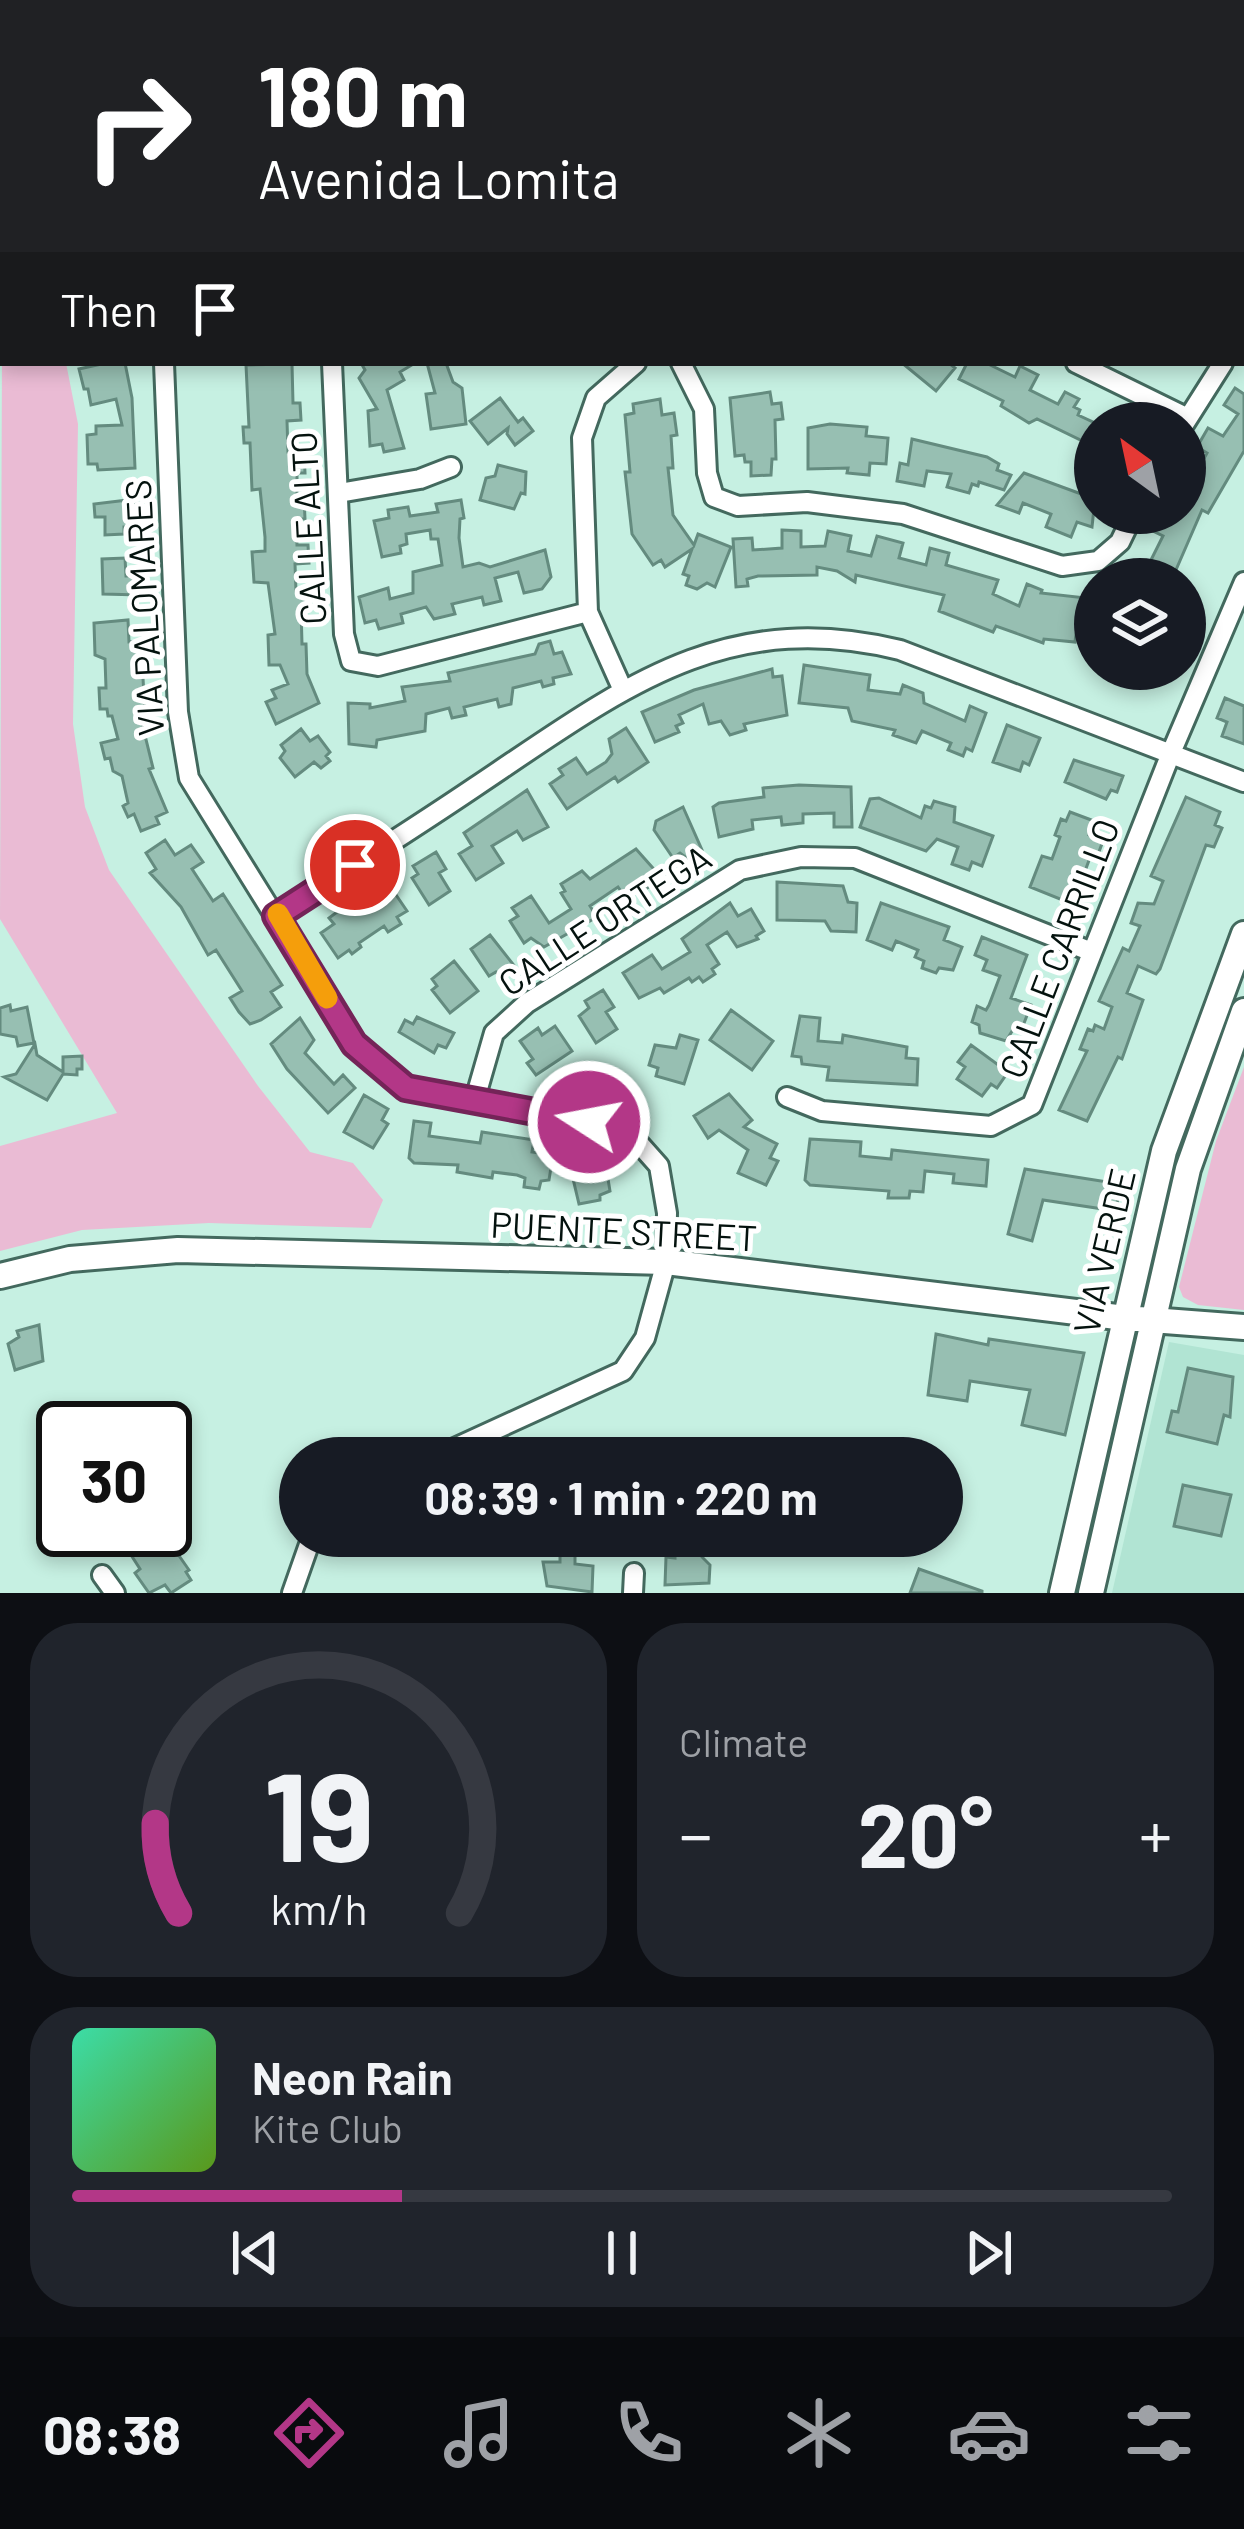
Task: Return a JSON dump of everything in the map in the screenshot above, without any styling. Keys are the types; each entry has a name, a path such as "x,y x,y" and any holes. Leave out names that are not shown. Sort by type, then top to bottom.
{"main road":[{"name":"VIA VERDE","path":"1062,1593 1164,1150 1244,934"},
{"name":"VIA VERDE","path":"1091,1593 1189,1169 1244,1011"},
{"name":"PUENTE STREET","path":"0,1276 70,1259 178,1250 667,1262 1125,1318 1244,1327"}],"street":[{"name":"VIA PALOMARES","path":"164,366 178,712 189,778 354,1044 406,1088 627,1130 659,1166 668,1213 667,1262 645,1338 622,1371 479,1437"},
{"name":"CALLE ALTO","path":"332,366 344,634 351,661 378,666 587,612"},
{"path":"622,688 587,612 582,438 596,398 633,366"},
{"path":"682,366 704,409 707,473 714,497 738,506 807,502 903,514 1062,566 1098,561 1124,534"},
{"path":"1082,366 1152,402"},
{"path":"1198,402 1221,366"},
{"path":"339,493 420,479 452,467"},
{"name":"CALLE CARRILLO","path":"787,1097 822,1112 991,1126 1032,1105 1244,582"},
{"path":"276,916 622,688 700,655 779,637 847,637 900,650 1244,782"},
{"name":"CALLE ORTEGA","path":"475,1099 494,1033 526,1003 740,870 801,856 855,859 1092,952"},
{"path":"292,1593 305,1557"},
{"path":"102,1575 115,1593"}],"shaded area":[{"path":"2,366 67,366 78,424 73,724 85,807 109,870 258,1086 310,1152 353,1163 383,1200 371,1228 209,1223 82,1230 0,1251 0,1146 117,1113 0,919"},
{"path":"1244,1067 1244,1310 1198,1305 1183,1297 1179,1287 1216,1141"},
{"path":"1169,1342 1244,1355 1244,1593 1112,1593"}],"building":[{"path":"126,366 135,468 98,470 97,464 88,464 87,435 96,434 96,426 122,425 116,399 91,405 79,369"},
{"path":"246,366 292,366 293,403 300,403 301,420 287,421 288,452 304,451 305,473 297,473 297,498 304,497 305,519 296,519 297,545 308,545 309,563 295,564 296,591 308,591 309,608 301,608 302,644 306,644 307,674 319,703 276,724 266,702 276,698 272,690 288,684 280,665 269,665 268,635 275,634 268,583 254,582 252,552 265,551 265,537 260,489 252,490 250,443 244,443 243,427 249,427"},
{"path":"363,366 410,366 400,372 404,380 387,390 404,448 384,452 382,444 370,446 368,411 377,409 359,378"},
{"path":"428,366 447,366 453,382 462,388 466,424 431,429 426,394 435,393"},
{"path":"906,366 953,366 936,391"},
{"path":"966,366 992,366 1015,377 1020,366 1038,375 1030,390 1058,404 1065,392 1079,399 1074,402 1074,437 1037,419 1029,423 1001,406 1003,401 959,379"},
{"path":"1235,388 1244,394 1244,451 1208,513 1206,431 1208,428 1223,436 1238,414 1224,405"},
{"path":"770,392 772,404 781,403 783,419 775,420 776,459 772,459 771,475 751,476 751,462 745,462 744,455 735,456 730,398"},
{"path":"500,398 518,422 523,418 533,431 515,445 508,428 488,444 470,421"},
{"path":"660,399 662,415 674,413 677,435 671,436 673,468 668,468 673,515 694,545 698,534 731,547 715,587 686,585 689,576 683,574 692,549 665,567 661,560 653,565 632,534 625,415 634,413 633,404"},
{"path":"830,424 867,427 866,436 888,438 886,464 870,463 869,475 847,473 848,468 808,469 808,428"},
{"path":"912,439 987,457 999,464 997,470 1011,475 1004,490 979,482 972,484 969,493 947,487 951,474 927,471 924,486 897,481 900,463 908,465"},
{"path":"498,465 526,472 525,494 521,493 514,509 480,500 486,478 495,476"},
{"path":"1024,473 1074,491 1074,530 1071,537 1046,527 1051,514 1023,503 1019,513 997,505"},
{"path":"136,499 137,527 124,527 124,534 105,535 105,517 95,517 94,504"},
{"path":"461,500 463,567 479,563 490,567 545,550 551,577 542,589 524,593 518,572 495,578 501,601 484,605 482,597 452,604 455,614 434,619 426,607 401,614 403,623 379,629 376,620 365,623 359,597 388,588 390,599 413,593 413,572 442,565 438,539 431,539 430,530 406,534 401,553 382,557 374,521 389,518 388,510 408,507 410,516 438,512 436,504"},
{"path":"782,530 801,531 801,547 825,546 828,531 851,536 848,551 871,556 877,536 903,543 899,558 926,565 930,548 949,553 946,565 998,580 993,594 1019,606 1027,584 1041,593 1074,597 1074,642 1044,639 1043,643 996,626 993,632 939,611 944,595 856,575 855,582 837,571 817,567 817,575 758,576 747,579 748,586 736,587 733,539 752,538 753,550 782,548"},
{"path":"1159,534 1192,534 1181,558 1152,558 1163,536"},
{"path":"125,558 126,576 139,576 140,595 103,594 102,559"},
{"path":"128,620 129,642 141,641 145,715 140,715 153,768 149,769 167,812 156,817 159,824 141,831 134,814 128,817 123,806 128,803 122,776 113,771 110,758 105,759 101,743 118,739 112,716 100,709 99,688 106,688 105,659 95,655 94,623"},
{"path":"550,641 554,654 562,652 571,674 553,678 554,684 543,687 541,681 513,688 511,704 499,707 497,699 464,707 466,715 452,718 449,708 426,714 425,731 377,740 376,747 349,744 348,703 370,704 370,708 405,701 402,687 450,681 448,673 535,654 539,644"},
{"path":"804,665 870,675 868,690 900,694 903,685 923,693 924,703 965,721 970,706 986,713 972,751 966,748 963,756 948,750 951,743 922,731 916,743 893,735 895,730 852,721 848,708 799,703"},
{"path":"772,669 773,677 782,676 787,715 744,724 746,730 730,735 721,721 709,724 703,704 679,715 683,723 676,726 679,732 655,742 642,712 694,690"},
{"path":"1225,698 1244,706 1244,744 1222,736 1227,722 1217,718"},
{"path":"1007,725 1040,738 1029,765 1023,762 1020,771 993,762"},
{"path":"626,728 648,762 567,809 550,784 563,775 559,769 576,758 587,774 606,762 612,754 609,739"},
{"path":"301,729 310,741 318,736 330,752 326,756 330,761 321,768 314,762 295,777 280,758 285,751 281,745"},
{"path":"1074,760 1123,776 1117,792 1111,790 1106,799 1065,782"},
{"path":"851,787 852,827 834,827 834,813 803,814 803,823 782,825 781,817 752,820 753,829 719,837 713,807 719,803 764,797 763,788"},
{"path":"527,790 548,827 523,840 517,831 492,846 503,863 476,880 459,854 472,846 464,833"},
{"path":"1186,797 1220,812 1215,825 1222,828 1214,847 1206,845 1160,969 1156,974 1138,966 1127,993 1143,1000 1122,1059 1118,1057 1087,1121 1059,1110 1087,1051 1080,1049 1088,1029 1093,1031 1095,1025 1104,1029 1112,1007 1099,1001 1123,948 1129,951 1140,926 1131,923 1138,903 1154,904 1163,881 1151,876"},
{"path":"879,798 921,818 925,806 931,808 934,801 955,807 954,822 993,836 982,866 972,862 969,870 952,864 958,847 937,839 926,851 860,827 870,799"},
{"path":"683,807 702,850 688,859 680,853 673,858 654,830 656,821"},
{"path":"1070,812 1094,821 1089,835 1103,841 1097,857 1091,855 1078,890 1070,887 1065,901 1030,887 1042,856 1052,859 1061,819 1066,821"},
{"path":"165,840 175,855 191,845 203,862 192,869 213,901 223,894 282,985 271,992 281,1007 261,1020 250,1024 239,1012 230,998 242,991 216,950 208,955 181,907 150,873 156,869 146,853"},
{"path":"636,849 660,876 657,882 639,893 636,886 623,894 618,887 590,906 597,917 544,947 531,938 524,943 510,921 518,916 512,908 531,896 549,923 571,909 561,884 582,871 590,879"},
{"path":"436,852 446,869 439,873 450,891 429,905 412,878 418,874 413,866"},
{"path":"777,882 843,886 848,902 857,903 856,932 831,931 825,921 777,920"},
{"path":"373,885 380,897 392,889 407,911 397,917 401,924 388,932 384,926 359,943 361,947 352,954 349,950 338,958 321,933 334,924 329,918"},
{"path":"730,903 738,916 751,909 764,931 758,939 737,947 727,932 707,945 719,964 712,969 715,974 703,982 699,977 692,982 689,978 664,993 660,988 639,998 623,973 652,955 662,969 690,952 682,939"},
{"path":"881,903 949,927 944,940 962,947 953,970 939,968 936,973 922,968 924,961 915,957 918,950 896,941 892,950 867,940"},
{"path":"490,935 516,968 501,978 496,972 489,976 471,949"},
{"path":"982,937 1027,955 1011,998 1031,1005 1021,1031 1014,1028 1006,1041 980,1033 979,1025 972,1022 977,1006 986,1010 1000,976 983,970 987,960 975,955"},
{"path":"454,961 478,991 450,1013 432,990 437,986 432,979"},
{"path":"603,990 614,1007 606,1012 617,1029 596,1043 579,1016 589,1008 585,1001"},
{"path":"10,1005 11,1011 27,1007 34,1043 18,1046 16,1037 0,1034 0,1008"},
{"path":"731,1010 773,1041 752,1070 710,1040"},
{"path":"800,1016 820,1018 818,1041 842,1043 843,1035 907,1047 906,1058 918,1059 917,1085 827,1080 829,1067 802,1064 801,1057 792,1056"},
{"path":"417,1017 454,1033 446,1048 438,1045 434,1053 399,1032 405,1020 413,1024"},
{"path":"300,1018 314,1040 305,1053 334,1084 343,1075 355,1088 328,1113 271,1044"},
{"path":"555,1026 572,1051 536,1075 527,1063 533,1059 520,1041 538,1028 542,1035"},
{"path":"680,1035 698,1040 684,1084 656,1076 658,1068 649,1065 655,1045 676,1048"},
{"path":"35,1044 37,1055 63,1072 63,1057 82,1056 82,1069 77,1069 77,1075 63,1074 47,1100 4,1077 16,1074"},
{"path":"971,1045 1008,1072 997,1088 991,1084 982,1096 957,1079 965,1067 958,1062"},
{"path":"729,1094 752,1120 744,1127 777,1144 770,1158 778,1161 766,1185 738,1173 748,1150 719,1130 708,1138 694,1116"},
{"path":"364,1095 388,1109 382,1120 388,1124 373,1148 344,1132"},
{"path":"414,1121 431,1123 429,1136 480,1143 482,1132 534,1140 532,1152 553,1155 549,1180 541,1181 539,1189 524,1187 525,1178 517,1175 493,1172 492,1178 457,1172 458,1165 414,1163 409,1158"},
{"path":"810,1139 861,1142 860,1156 891,1159 892,1150 988,1160 986,1186 953,1183 954,1174 925,1171 923,1192 910,1191 909,1198 888,1198 889,1191 810,1185 805,1180"},
{"path":"597,1162 599,1174 607,1173 610,1191 600,1195 600,1200 579,1204 570,1166"},
{"path":"1025,1169 1120,1184 1116,1211 1043,1200 1032,1241 1008,1234"},
{"path":"39,1325 43,1361 15,1370 8,1344 19,1337 17,1331"},
{"path":"936,1334 988,1345 989,1339 1084,1353 1065,1435 1022,1425 1030,1390 970,1381 967,1401 928,1395"},
{"path":"1188,1368 1233,1377 1230,1417 1224,1415 1217,1444 1167,1432 1172,1411 1178,1412"},
{"path":"1183,1485 1231,1495 1221,1536 1174,1526"},
{"path":"132,1557 180,1557 191,1580 171,1593 165,1585 149,1593 135,1573 140,1569"},
{"path":"560,1557 575,1557 575,1564 593,1566 592,1592 547,1586 543,1562 560,1562"},
{"path":"666,1557 702,1557 710,1565 709,1583 665,1585"},
{"path":"919,1569 982,1591 982,1593 910,1593"}],"slow traffic":[{"path":"278,914 327,998"}],"route":[{"path":"355,865 276,916 354,1044 406,1088 589,1122"}]}
